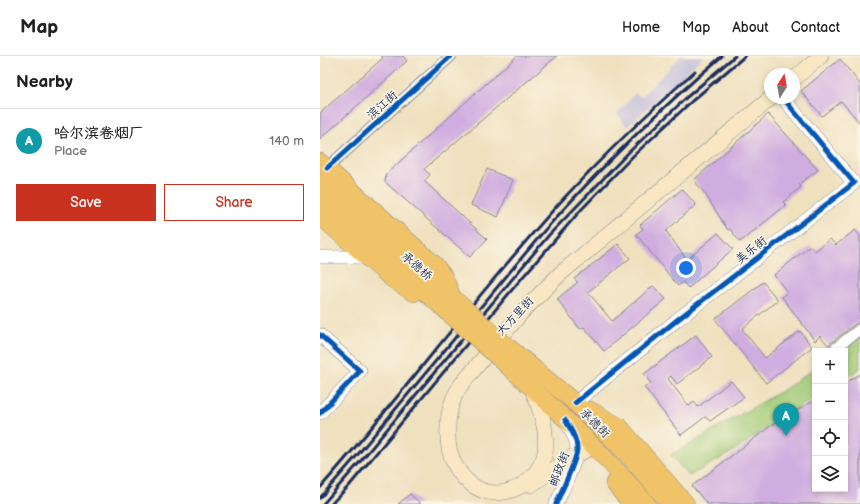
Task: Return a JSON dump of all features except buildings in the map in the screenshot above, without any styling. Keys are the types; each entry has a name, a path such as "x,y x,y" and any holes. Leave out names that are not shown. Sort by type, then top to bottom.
{"highway":[{"path":"322,171 354,192 435,265 444,277 449,303 408,290 392,279 323,218"},
{"name":"承德桥","path":"322,171 449,303"},
{"name":"承德桥","path":"320,198 449,303 507,356"},
{"name":"承德街","path":"507,356 575,403 628,455 670,504"},
{"name":"承德街","path":"507,356 530,386 623,475 647,504"},
{"path":"575,403 620,427 686,504"},
{"path":"571,425 582,452 631,504"}],"main road":[{"path":"798,68 812,56"},
{"path":"800,74 821,56"},
{"name":"大方里街","path":"582,452 519,493 498,497 473,492 465,487 460,481 450,467 446,458 442,422 449,396 460,379 516,311 580,251 764,96"},
{"name":"大方里街","path":"530,386 542,413 545,432 545,452 543,461 529,481 521,487 503,492 485,491 471,485 457,469 449,450 447,430 448,414 455,393 522,312 560,274 764,104"}],"street":[{"name":"滨江街","path":"322,171 451,56"},
{"name":"美乐街","path":"575,403 677,320 857,187 788,104"},
{"path":"320,257 367,257"},
{"path":"836,348 860,329"},
{"path":"320,335 360,372 320,413"},
{"name":"邮政街","path":"556,504 582,452"}],"shaded area":[{"path":"681,56 704,56 627,127 617,114 635,93 641,97"}],"green space":[{"path":"860,337 860,369 848,376 848,348 844,348"},
{"path":"812,370 812,399 732,452 689,476 671,455 788,387"}],"railway":[{"path":"320,498 544,231 652,119 722,56"},
{"path":"323,504 549,235 629,152 687,97 735,56"},
{"path":"331,504 349,486 521,279 580,211 633,156 692,101 745,56"},
{"path":"320,488 382,416 502,269 565,197 628,132 695,71"}],"cycle path":[{"path":"327,168 451,56"},
{"path":"575,403 677,320 854,183 788,104"},
{"path":"320,335 360,371 320,413"},
{"path":"556,504 572,468 577,449 575,437 565,420"}],"place":[{"name":"哈尔滨卷烟厂","path":"786,436"}]}
